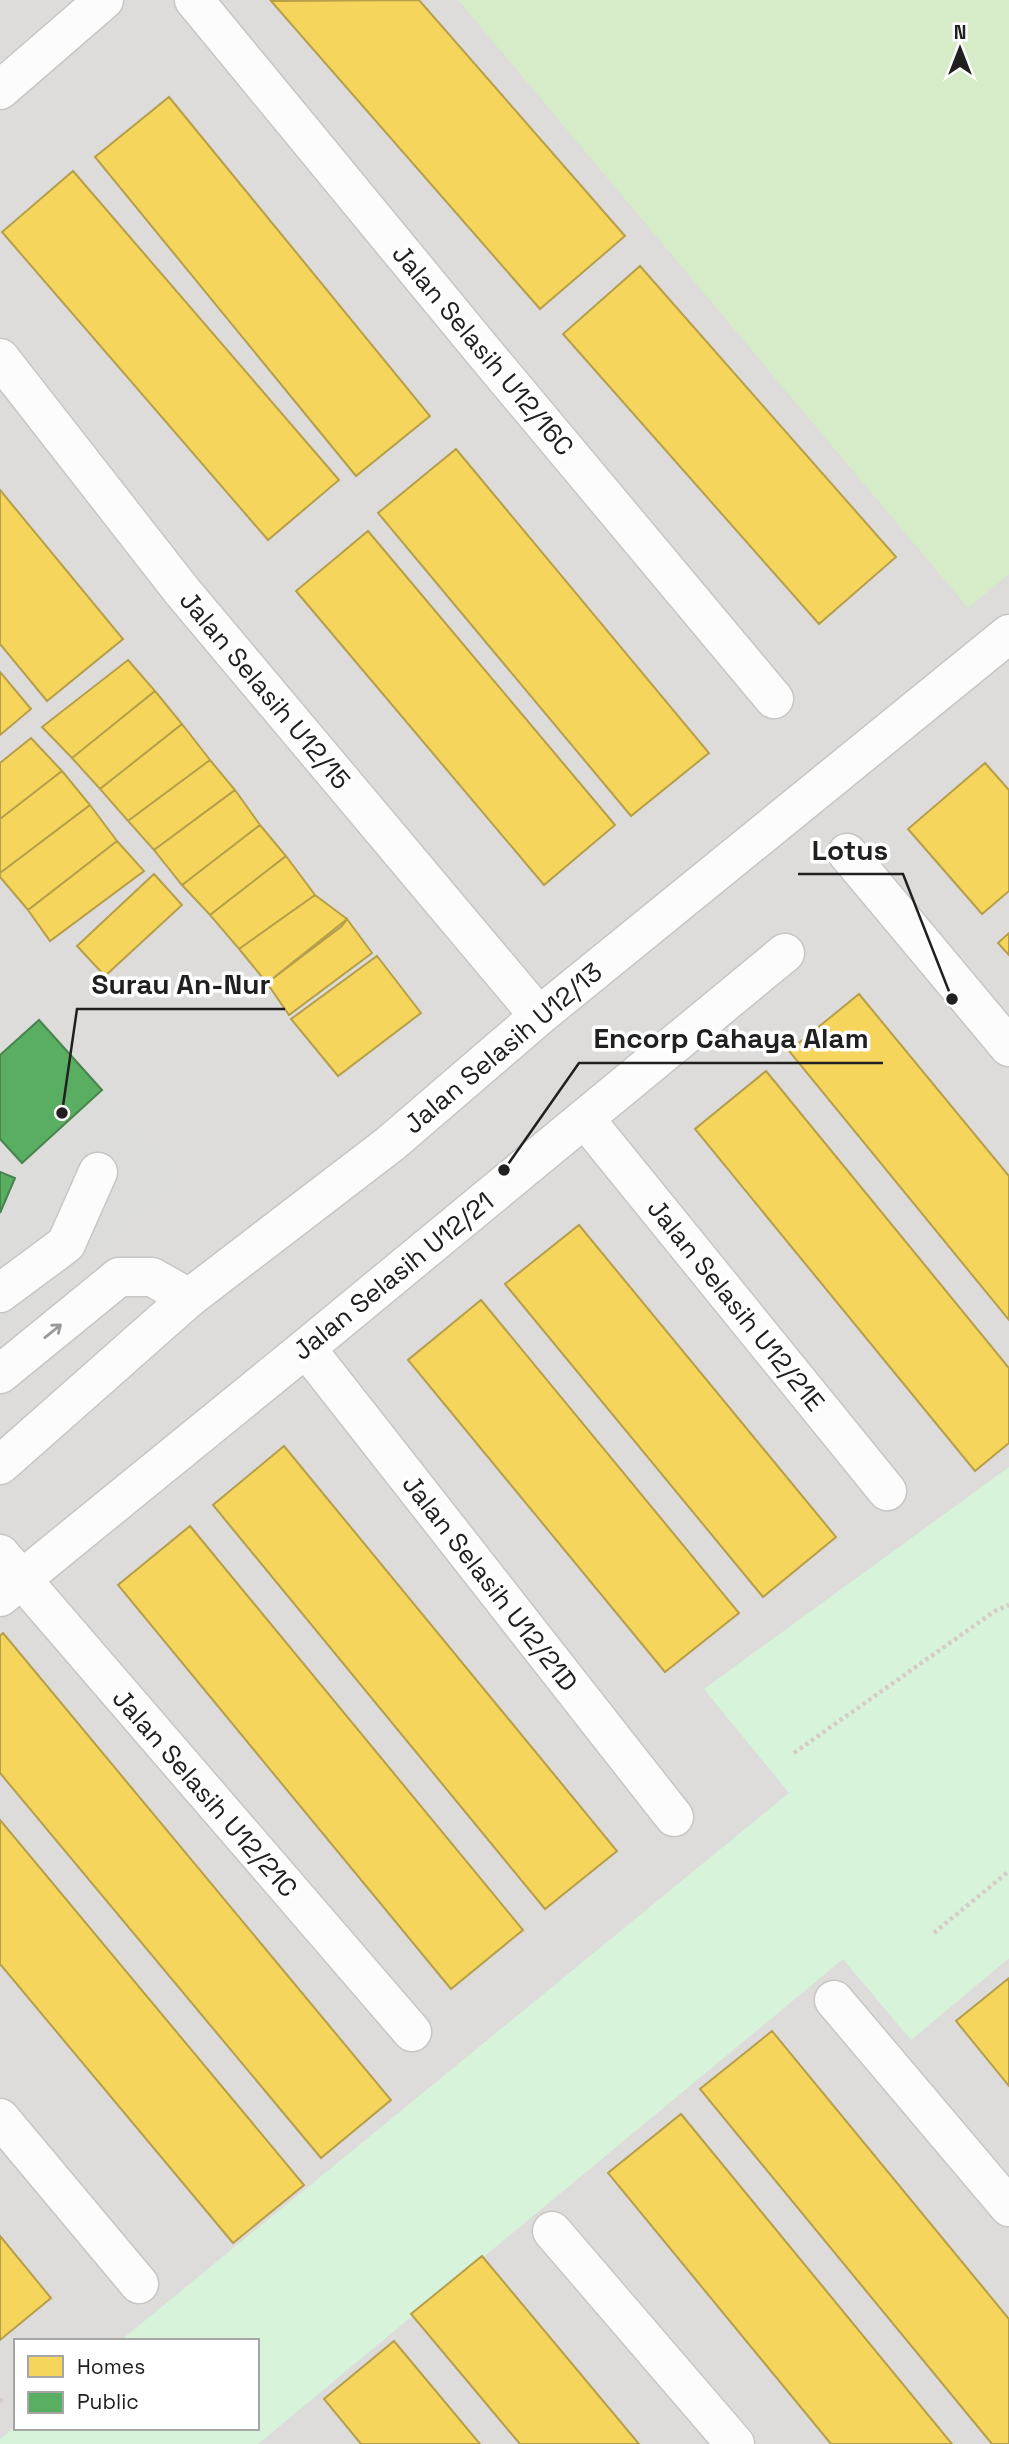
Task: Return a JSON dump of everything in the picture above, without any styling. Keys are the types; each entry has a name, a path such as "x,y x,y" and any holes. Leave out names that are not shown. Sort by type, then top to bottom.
{"street":[{"path":"0,90 104,0"},
{"name":"Jalan Selasih U12/16C","path":"194,0 492,362 775,699"},
{"name":"Jalan Selasih U12/15","path":"0,358 182,591 539,1016"},
{"name":"Jalan Selasih U12/13","path":"0,1465 189,1298 390,1144 539,1016 1009,634"},
{"path":"847,853 1009,1047"},
{"name":"Jalan Selasih U12/21","path":"7,1577 306,1348 785,953"},
{"name":"Jalan Selasih U12/21E","path":"585,1119 887,1491"},
{"path":"0,1293 65,1244 99,1172"},
{"path":"1,1371 119,1277 152,1277 189,1298"},
{"name":"Jalan Selasih U12/21D","path":"306,1348 674,1817"},
{"name":"Jalan Selasih U12/21C","path":"7,1577 412,2032"},
{"path":"834,2000 1009,2207"},
{"path":"0,2118 139,2284"},
{"path":"552,2231 735,2444"}],"path":[{"path":"793,1753 985,1618 1009,1605"},
{"path":"934,1933 1009,1871"}],"shaded area":[{"path":"0,0 1009,0 1009,2444 0,2444"},
{"path":"40,1013 182,1180 0,1333 0,1046"}],"green space":[{"path":"458,0 1009,0 1009,574 968,608"},
{"path":"1009,1467 1009,1958 911,2040 843,1959 258,2444 0,2444 0,2439 14,2428 14,2430 259,2430 259,2339 122,2339 789,1793 704,1689"}],"building: Homes":[{"path":"419,0 625,236 540,309 271,1"},
{"path":"169,97 430,416 356,476 95,157"},
{"path":"73,171 339,480 268,540 2,232"},
{"path":"640,266 896,557 819,624 563,334"},
{"path":"456,449 709,753 631,816 378,513"},
{"path":"0,490 123,639 47,701 0,644"},
{"path":"368,531 615,825 544,885 296,591"},
{"path":"128,660 155,691 72,758 42,727"},
{"path":"0,672 31,709 0,735"},
{"path":"155,691 182,724 100,789 72,758"},
{"path":"182,724 210,760 128,821 100,789"},
{"path":"31,738 62,771 0,819 0,763"},
{"path":"210,760 235,790 154,850 128,821"},
{"path":"985,763 1009,790 1009,891 982,914 908,829"},
{"path":"62,771 90,805 0,873 0,819"},
{"path":"235,790 260,825 182,885 154,850"},
{"path":"90,805 117,841 28,910 0,877 0,873"},
{"path":"260,825 286,856 210,915 182,885"},
{"path":"117,841 144,871 50,941 28,910"},
{"path":"286,856 315,895 239,949 210,915"},
{"path":"154,874 182,905 105,976 77,946"},
{"path":"315,895 347,919 267,983 239,949"},
{"path":"347,919 372,953 289,1015 267,983 342,926"},
{"path":"1009,933 1009,955 998,943"},
{"path":"377,956 421,1013 338,1076 291,1019"},
{"path":"859,994 1009,1176 1009,1320 789,1051"},
{"path":"766,1071 1009,1368 1009,1443 975,1471 695,1129"},
{"path":"579,1225 836,1537 763,1597 505,1284"},
{"path":"481,1300 739,1613 665,1672 408,1360"},
{"path":"284,1446 617,1851 545,1909 213,1505"},
{"path":"190,1526 523,1930 451,1989 118,1585"},
{"path":"3,1633 391,2100 321,2158 0,1773 0,1636"},
{"path":"0,1820 304,2185 233,2243 0,1964"},
{"path":"1009,1978 1009,2086 956,2021"},
{"path":"772,2031 1009,2319 1009,2444 992,2444 700,2089"},
{"path":"681,2114 952,2444 831,2444 608,2173"},
{"path":"0,2236 51,2298 0,2340"},
{"path":"482,2256 639,2444 520,2444 411,2314"},
{"path":"394,2341 480,2444 361,2444 324,2399"}],"building: Public":[{"path":"39,1020 102,1090 22,1163 0,1139 0,1055"},
{"path":"0,1172 15,1178 0,1213"}],"place":[{"name":"Lotus","path":"952,999"},
{"name":"Surau An-Nur","path":"62,1113"},
{"name":"Encorp Cahaya Alam","path":"504,1170"}]}
